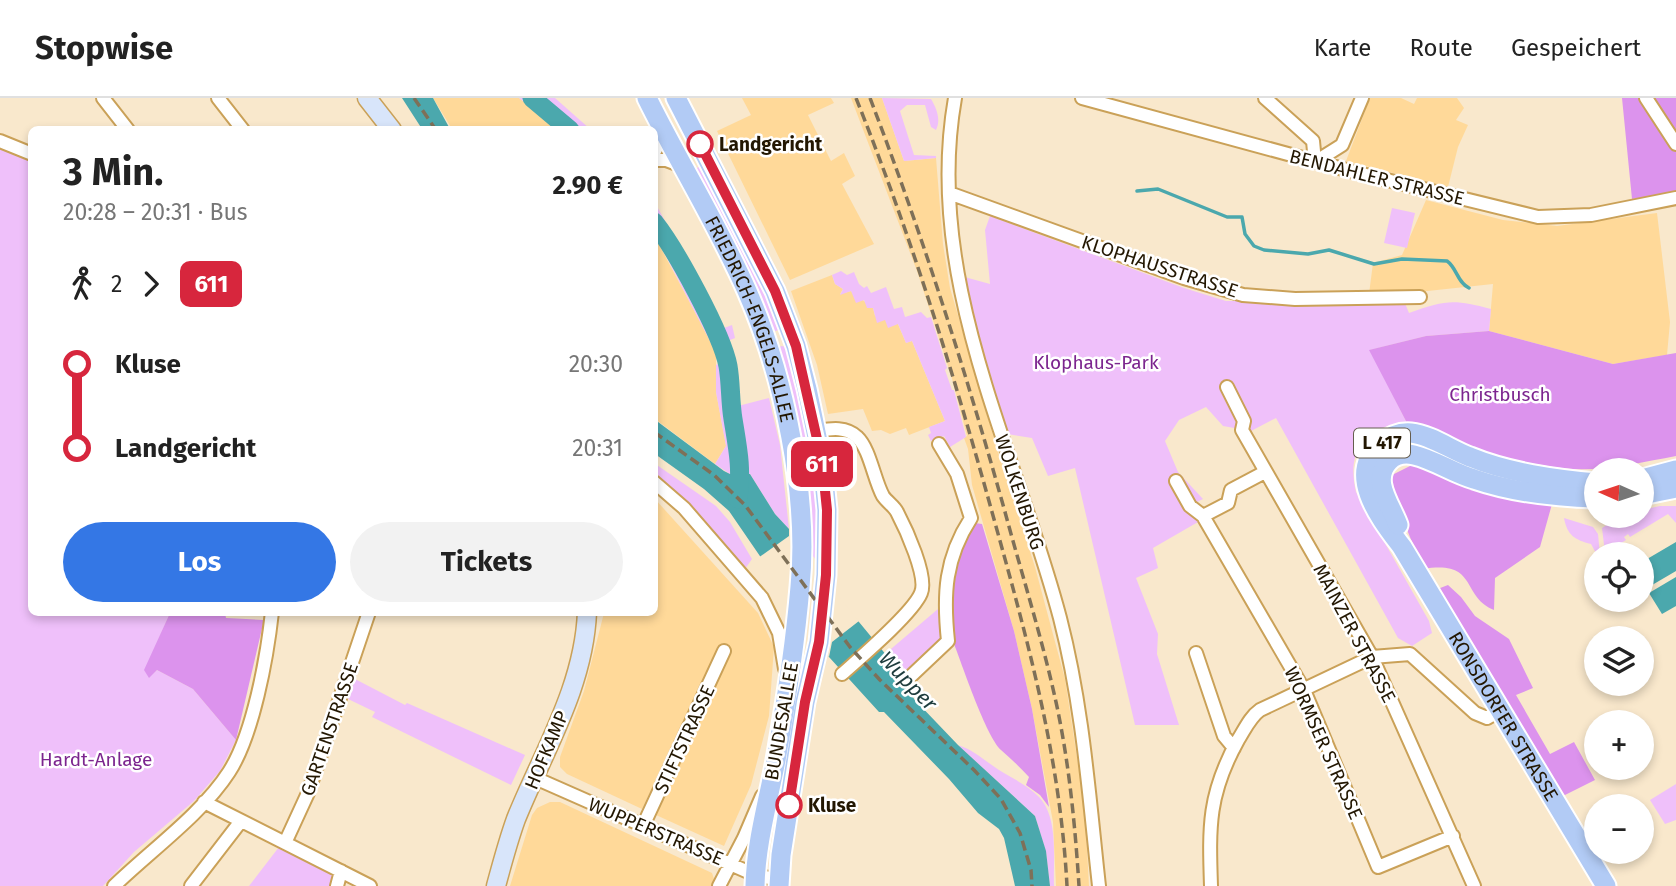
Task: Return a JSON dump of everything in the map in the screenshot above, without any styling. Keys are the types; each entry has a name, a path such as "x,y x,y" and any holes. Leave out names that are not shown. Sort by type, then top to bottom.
{"main road":[{"name":"FRIEDRICH-ENGELS-ALLEE","path":"647,98 746,289 778,344 817,431 827,510 826,575 808,628"},
{"name":"FRIEDRICH-ENGELS-ALLEE","path":"676,98 775,291 778,344 802,547 808,628"},
{"path":"684,170 688,156 697,153 707,156"},
{"name":"RONSDORFER STRASSE","path":"1584,481 1552,478 1489,463 1413,433 1392,437 1378,446 1366,467 1365,484 1376,508 1606,886"},
{"name":"RONSDORFER STRASSE","path":"1402,547 1397,523 1381,481 1387,463 1399,455 1412,454 1472,479 1503,487 1584,497"},
{"path":"1654,476 1676,470"},
{"name":"BUNDESALLEE","path":"755,880 758,845 788,694 808,628"},
{"name":"BUNDESALLEE","path":"779,883 805,702 815,664 808,628"},
{"path":"775,763 783,775 794,772"}],"street":[{"path":"103,98 125,126"},
{"path":"218,98 240,126"},
{"name":"WOLKENBURG","path":"955,98 949,135 949,193 961,299 1048,576 1071,666 1082,725 1099,886"},
{"name":"BENDAHLER STRASSE","path":"1082,98 1315,162 1538,217 1591,215 1676,198"},
{"path":"1265,98 1312,141 1315,162 1342,145 1362,98"},
{"path":"1646,98 1676,144"},
{"path":"368,99 389,126"},
{"path":"658,146 661,127"},
{"path":"0,141 28,152"},
{"path":"658,160 666,160 684,170"},
{"name":"KLOPHAUSSTRASSE","path":"949,193 1184,278 1243,295 1295,299 1420,297"},
{"name":"MAINZER STRASSE","path":"1227,387 1244,421 1242,430 1372,657 1474,886"},
{"path":"817,431 833,428 849,432 860,440 884,496 896,510 922,575 922,592 915,603 877,643 842,674"},
{"path":"911,676 948,640 945,593 956,543 971,518 957,474 939,444"},
{"path":"1203,516 1228,503 1231,490 1265,472"},
{"name":"WORMSER STRASSE","path":"1176,481 1191,506 1203,516 1304,690 1378,867 1452,836"},
{"path":"658,485 684,508 762,598 779,633 788,694"},
{"path":"922,592 945,593"},
{"path":"114,886 204,802 228,774 242,749 269,638 272,616"},
{"name":"GARTENSTRASSE","path":"285,843 308,793 368,616"},
{"name":"HOFKAMP","path":"496,886 515,824 552,740 577,670 587,616"},
{"name":"STIFTSTRASSE","path":"643,826 724,651"},
{"path":"1196,653 1224,736 1234,748"},
{"path":"1211,886 1209,840 1215,790 1252,715 1372,657 1410,654 1475,713 1487,718 1499,711"},
{"path":"719,886 775,763"},
{"name":"WUPPERSTRASSE","path":"536,778 731,864 755,880 779,883"},
{"path":"204,802 370,886"},
{"path":"191,886 241,821"},
{"path":"337,886 341,870"}],"shaded area":[{"path":"433,98 519,98 556,126 450,126"},
{"path":"742,98 831,98 834,103 808,115 831,161 844,153 855,176 842,184 874,244 790,280 717,131 751,115"},
{"path":"851,98 882,98 904,161 936,158 943,244 950,288 1035,567 1065,679 1085,810 1089,886 1056,886 1053,822 1032,709 1014,631 972,485 964,438 967,436 951,375 917,271"},
{"path":"1370,98 1401,98 1414,104 1417,98 1457,98 1464,108 1456,120 1468,125 1458,147 1448,187 1346,161"},
{"path":"1426,200 1503,220 1557,226 1657,213 1670,322 1667,355 1613,364 1489,331 1493,284 1409,293 1369,294 1373,263 1402,255"},
{"path":"658,243 716,352 716,392 726,446 715,464 658,421"},
{"path":"832,275 835,284 843,289 840,294 851,291 873,308 875,316 898,324 906,343 912,341 945,421 909,435 906,428 890,434 881,430 872,431 863,409 828,414 817,365 791,291"},
{"path":"658,502 758,613 774,647 769,716 751,785 724,846 656,815 724,666 727,646 717,648 718,656 642,809 567,774 560,767 560,757 584,691 603,616 658,616"},
{"path":"550,802 560,802 712,873 714,879 711,886 510,886 532,815 537,808"}],"green space":[{"path":"519,98 555,98 587,126 556,126"},
{"path":"882,98 931,99 938,114 936,130 931,127 925,105 907,105 900,111 914,155 936,158 904,161"},
{"path":"1622,98 1676,98 1676,192 1632,199"},
{"name":"Hardt-Anlage","path":"0,144 28,157 28,616 169,616 145,670 149,677 157,670 193,689 236,740 220,771 194,801 134,852 103,886 0,886"},
{"path":"700,166 704,167 739,236 782,329 772,332 694,170"},
{"path":"658,208 724,328 732,325 735,338 713,347 658,241"},
{"path":"1392,208 1415,213 1407,248 1384,243"},
{"name":"Klophaus-Park","path":"990,216 1226,301 1404,301 1409,313 1450,302 1491,309 1489,331 1426,336 1370,350 1407,423 1383,428 1364,441 1354,464 1356,492 1429,621 1432,633 1412,646 1398,638 1276,418 1251,431 1223,426 1206,407 1179,420 1165,441 1178,472 1203,499 1189,506 1198,522 1153,548 1158,568 1136,578 1158,634 1157,654 1179,725 1135,725 1075,468 1048,476 1032,438 1007,434 961,276 990,284 985,230"},
{"path":"841,271 847,275 854,272 859,284 864,288 867,286 871,293 886,287 894,309 902,307 905,317 921,312 927,318 931,317 966,437 950,447 944,436 931,441 928,435 931,433 929,427 945,421 912,341 906,343 898,324 888,328 885,320 877,323 873,308 867,308 864,300 856,303 851,291 840,295 843,289 835,284 832,275"},
{"name":"Christbusch","path":"1489,331 1613,364 1676,353 1676,456 1654,460 1584,458 1584,469 1563,468 1523,462 1483,451 1424,427 1407,423 1369,350 1426,336"},
{"path":"781,346 788,347 814,446 822,569 813,556 811,505 804,487 778,349"},
{"path":"735,357 738,406 769,398 780,445 789,529 775,514 750,474 730,474 715,464 726,446 716,392 716,365"},
{"path":"1414,464 1552,504 1540,547 1495,578 1494,610 1483,604 1461,574 1441,568 1423,569 1388,483 1392,475"},
{"path":"658,466 716,506 730,522 752,559 745,569 692,508 658,475"},
{"path":"1676,506 1676,523 1668,514 1654,522 1654,507"},
{"path":"1564,518 1584,524 1584,528 1594,528 1599,542 1580,541 1567,529"},
{"path":"975,523 982,524 1014,631 1032,709 1049,807 1040,795 1026,785 1029,777 995,742 954,644 949,638 949,602 960,545"},
{"path":"1602,528 1645,528 1630,537 1628,534 1623,542 1604,542"},
{"path":"1448,585 1475,616 1509,639 1533,688 1516,695 1550,754 1574,742 1584,760 1584,780 1595,780 1563,796 1435,590"},
{"path":"938,609 942,640 905,675 885,654"},
{"path":"169,616 226,616 264,620 236,740 193,689 157,670 149,678 144,670"},
{"path":"355,679 405,705 407,703 525,755 511,785 372,717 375,712 348,699"},
{"path":"958,745 1039,797 1050,816 1052,827 1054,886 1050,886 1046,852 1035,816"},
{"path":"1676,784 1676,820 1665,824 1654,806 1654,798"},
{"path":"279,847 332,875 330,886 249,886"}],"water":[{"path":"402,98 433,98 448,126 420,126"},
{"path":"658,422 724,471 730,474 750,474 822,582 906,679 914,699 958,745 1035,816 1046,851 1050,886 1015,886 1004,838 999,829 978,813 949,779 884,712 879,712 829,657 729,511 704,489 658,456"},
{"path":"1676,542 1676,571 1654,584 1654,555"},
{"path":"1676,577 1676,606 1662,614 1654,601 1654,590"}],"pier":[{"path":"789,524 825,580 859,621 832,642 829,657 758,558 789,536"}],"waterway":[{"name":"Wupper","path":"532,98 565,126"},
{"path":"1137,191 1158,189 1227,217 1242,217 1245,234 1254,246 1264,250 1308,254 1329,250 1374,264 1402,259 1447,261 1469,288"},
{"name":"Wupper","path":"658,228 697,292 724,352 729,372 739,459 738,499"}],"railway":[{"path":"414,98 433,126"},
{"path":"856,98 930,303 1018,605 1049,743 1063,837 1067,886"},
{"path":"870,98 908,200 959,355 1045,654 1068,770 1079,886"},
{"path":"658,435 714,475 745,505 850,647 1001,799 1020,833 1031,870 1032,886"}],"bus line":[{"name":"611","path":"700,144 775,291 796,346 822,461 827,510 826,575 819,642 805,702 789,805"}],"place":[{"name":"Landgericht","path":"700,144"},
{"name":"Kluse","path":"789,805"}]}
